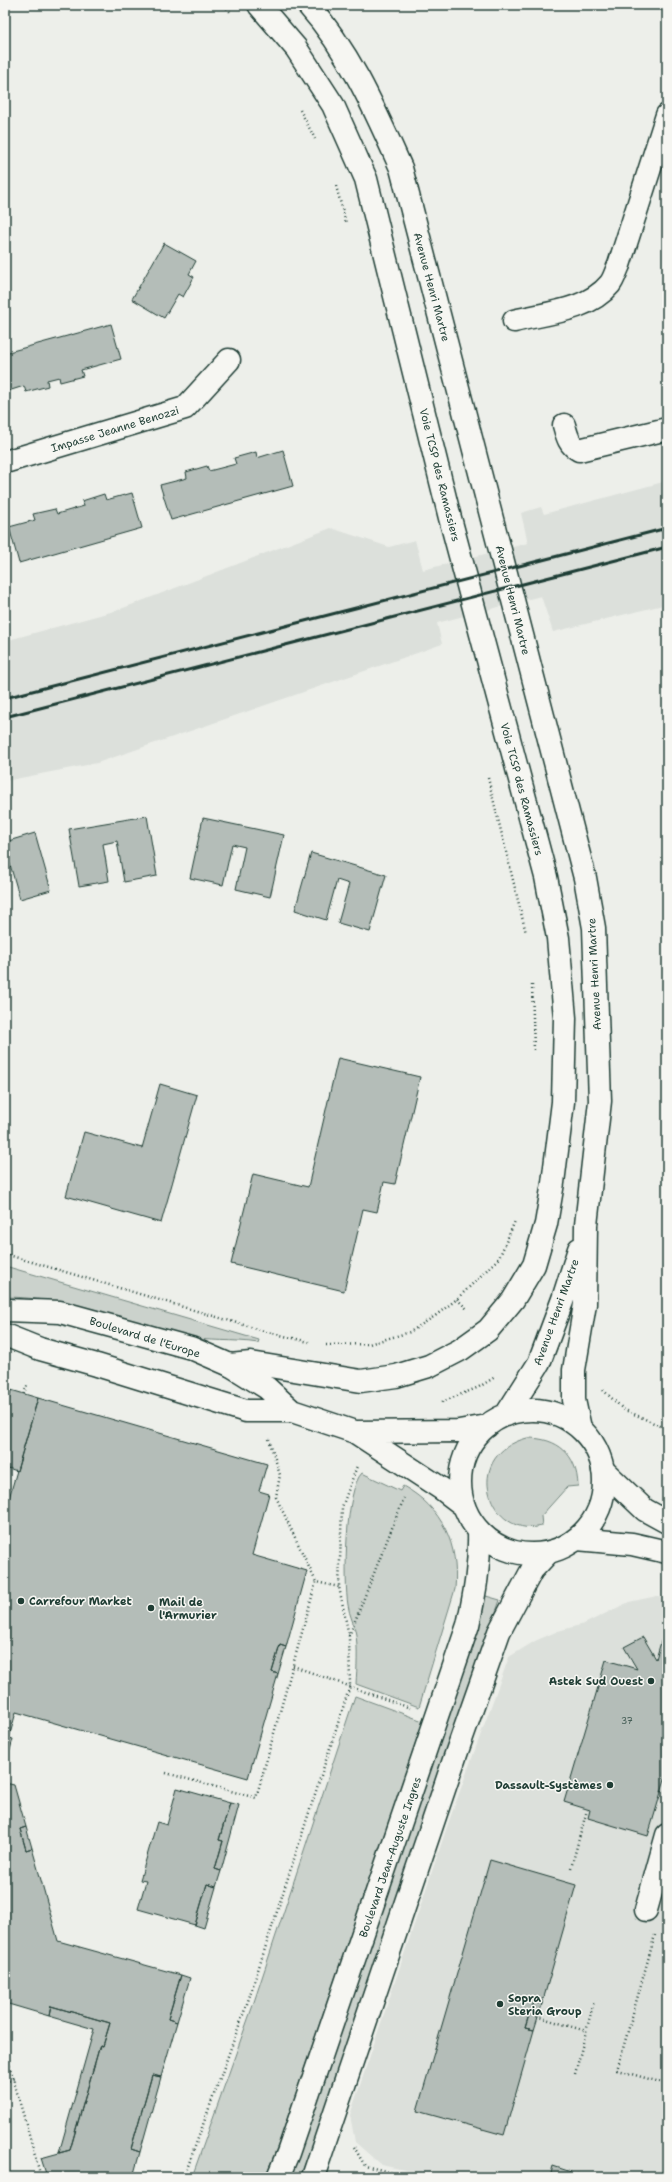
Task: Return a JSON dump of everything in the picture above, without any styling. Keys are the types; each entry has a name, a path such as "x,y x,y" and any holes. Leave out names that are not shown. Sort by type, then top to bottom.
{"main road":[{"name":"Voie TCSP des Ramassiers","path":"230,1365 251,1363 361,1381 396,1376 429,1366 460,1350 488,1330 513,1300 534,1265 546,1224 553,1183 563,1102 565,1025 558,938 546,877 450,518 366,179 333,105 296,48 258,5"},
{"name":"Avenue Henri Martre","path":"308,5 326,25 367,92 401,168 585,878 594,928 600,1101 586,1225 585,1304 574,1370 574,1400 580,1428"},
{"path":"514,321 581,304 595,298 610,283 619,265 667,115"},
{"name":"Impasse Jeanne Benozzi","path":"5,462 185,408 229,360"},
{"path":"564,425 572,447 578,450 667,430"},
{"name":"Avenue Henri Martre","path":"464,1505 460,1488 461,1470 466,1453 475,1438 497,1420 539,1363 563,1299 586,1225"},
{"name":"Boulevard de l'Europe","path":"5,1310 60,1312 191,1348 230,1365 267,1388 292,1412"},
{"name":"Boulevard de l'Europe","path":"5,1335 40,1349 97,1365 246,1412 292,1412 355,1432 464,1505"},
{"name":"Boulevard de l'Europe","path":"355,1432 459,1431 525,1411 544,1411 563,1417 580,1428"},
{"path":"464,1505 479,1531 493,1543 510,1551 529,1554 548,1553 568,1545 577,1539 590,1525 600,1508 604,1489 603,1470 599,1454 591,1440 580,1428"},
{"path":"603,1470 645,1510 667,1522"},
{"name":"Boulevard Jean-Auguste Ingres","path":"278,2177 293,2138 468,1625 478,1572 479,1531"},
{"path":"577,1539 632,1544 667,1552"},
{"path":"315,2177 454,1757 499,1632 532,1570 548,1553"},
{"path":"646,1910 667,1834"}],"path":[{"path":"224,5 235,16"},
{"path":"297,104 319,147"},
{"path":"532,981 534,1056"},
{"path":"321,1345 369,1344 410,1332 457,1299 499,1258 516,1219"},
{"path":"5,1254 264,1331 314,1343"},
{"path":"24,1394 27,1384"},
{"path":"166,1773 256,1798 316,1582 276,1497 280,1474 269,1438"},
{"path":"184,2177 248,2001 350,1686 349,1636 339,1588 342,1506 357,1466 365,1468"},
{"path":"349,1636 407,1492"},
{"path":"316,1582 339,1588"},
{"path":"293,1666 415,1710"},
{"path":"571,1868 587,1810"},
{"path":"657,1928 617,2070 667,2084"},
{"path":"575,2074 594,2001"},
{"path":"529,2014 586,2031"},
{"path":"5,2050 41,2177"},
{"path":"5,2082 14,2079"}],"shaded area":[{"path":"667,481 667,604 553,632 541,596 437,623 442,644 97,763 5,781 5,641 118,610 331,528 389,547 415,540 423,570 528,543 521,513 541,507 544,514"},
{"path":"5,1266 259,1340 258,1343 185,1337 52,1301 5,1297"},
{"path":"527,1438 548,1441 564,1450 570,1457 577,1475 578,1486 567,1487 541,1516 542,1526 524,1527 508,1521 496,1509 490,1494 488,1477 493,1461 506,1448"},
{"path":"362,1473 400,1491 403,1486 417,1495 429,1505 438,1517 446,1529 451,1543 456,1573 455,1589 419,1707 356,1684 357,1641 348,1605 346,1557 352,1497 356,1482"},
{"path":"486,1596 500,1600 317,2133 300,2177 286,2177"},
{"path":"657,1596 667,1597 667,2177 437,2177 381,2165 355,2142 350,2115 449,1821 509,1657 535,1641 558,1631 584,1624 629,1602"},
{"path":"355,1696 423,1721 280,2140 265,2177 192,2177 252,2008"}],"building":[{"path":"164,243 196,261 189,274 194,277 183,297 178,294 164,318 132,299"},
{"path":"111,324 121,359 81,370 83,376 60,382 59,377 47,380 48,386 26,392 24,386 5,392 5,353"},
{"path":"283,450 293,486 171,520 160,485 187,478 186,472 207,466 209,471 236,464 234,458 256,452 257,458"},
{"path":"132,493 142,528 19,563 9,527 35,520 33,514 55,509 57,514 84,506 82,501 104,494 106,500"},
{"path":"147,816 157,876 124,882 117,841 103,844 109,881 79,886 69,829"},
{"path":"203,818 284,835 270,897 236,889 245,847 232,844 223,885 190,878"},
{"path":"35,833 51,890 20,899 9,861 5,862 5,842"},
{"path":"311,853 386,875 370,932 338,923 349,884 337,880 326,920 295,910"},
{"path":"338,1058 420,1077 395,1184 384,1182 377,1212 363,1209 344,1291 231,1264 253,1174 308,1187"},
{"path":"160,1084 197,1095 161,1223 66,1196 84,1132 142,1148"},
{"path":"5,1389 11,1390 5,1412"},
{"path":"11,1390 38,1398 17,1471 5,1467 5,1412"},
{"name":"Mail de l'Armurier","path":"38,1398 267,1464 259,1491 269,1494 252,1555 307,1571 286,1647 280,1645 272,1672 278,1674 248,1778 16,1712 9,1738 13,1739 5,1768 5,1512"},
{"path":"665,1628 667,1628 667,1772 648,1836 588,1818 590,1810 564,1802 606,1660 637,1669 624,1647 643,1637 656,1659"},
{"path":"280,1645 286,1647 278,1674 272,1672"},
{"path":"5,1783 14,1785 26,1827 20,1829 26,1850 32,1848 58,1941 181,1975 168,2019 177,2022 161,2077 152,2075 131,2149 140,2152 133,2177 47,2177 41,2158 70,2150 100,2045 103,2046 110,2023 51,2006 49,2016 5,2003"},
{"path":"177,1788 230,1803 219,1840 223,1841 215,1869 221,1871 216,1887 207,1884 195,1925 138,1909 146,1881 140,1880 157,1822 167,1825"},
{"path":"230,1803 239,1805 221,1871 215,1869 223,1841 219,1840"},
{"path":"26,1827 32,1848 26,1850 20,1829"},
{"path":"490,1860 576,1885 542,2004 533,2002 525,2028 534,2030 504,2135 417,2111"},
{"path":"207,1884 216,1887 204,1928 195,1925"},
{"path":"181,1975 190,1978 177,2022 168,2019"},
{"path":"533,2002 542,2004 534,2030 525,2028"},
{"path":"51,2006 110,2023 103,2046 100,2045 70,2150 59,2153 94,2029 49,2016"},
{"path":"152,2075 161,2077 140,2152 131,2149"},
{"path":"553,2166 571,2172 569,2177 550,2177"},
{"path":"577,2174 588,2177 576,2177"}],"railway":[{"path":"5,698 667,528"},
{"path":"5,717 667,547"}],"place":[{"name":"Carrefour Market","path":"21,1601"},
{"name":"Mail de l'Armurier","path":"151,1608"},
{"name":"Astek Sud Ouest","path":"651,1681"},
{"name":"Dassault-Systèmes","path":"610,1785"},
{"name":"Sopra Steria Group","path":"500,2004"}]}
